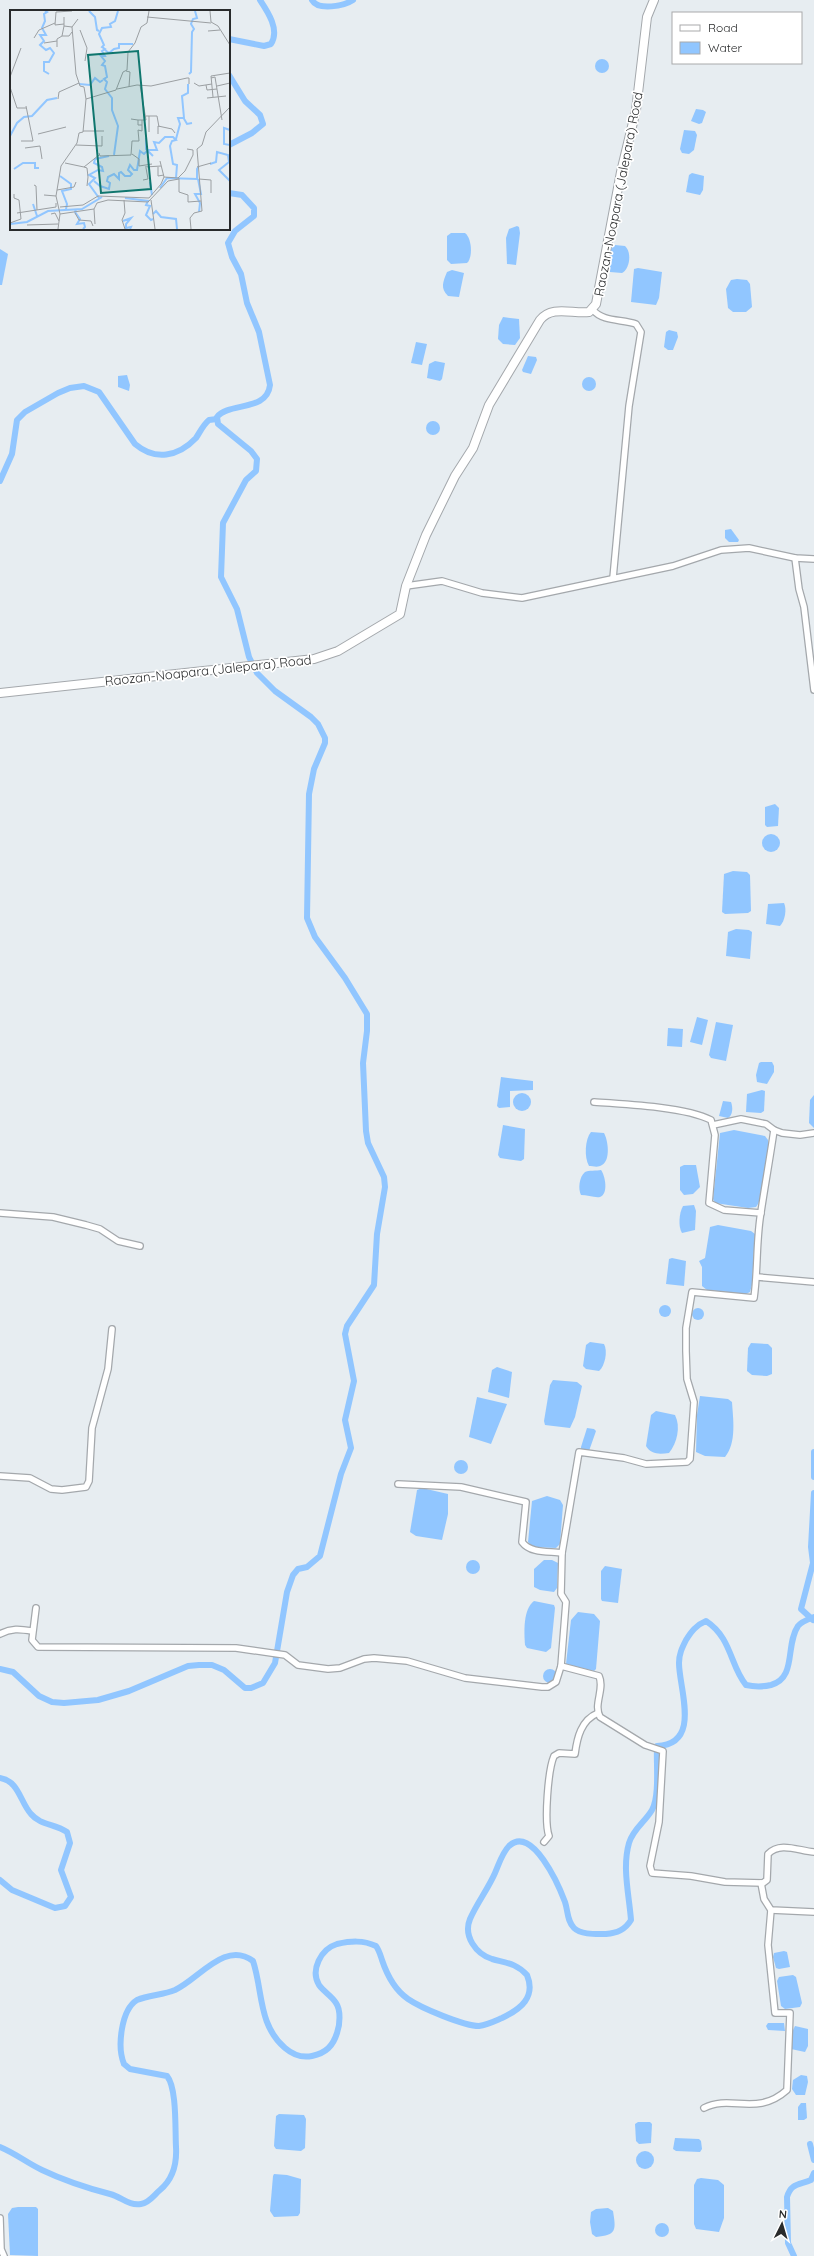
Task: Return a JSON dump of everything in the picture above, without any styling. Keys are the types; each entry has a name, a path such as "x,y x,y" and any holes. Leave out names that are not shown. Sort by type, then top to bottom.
{"main road":[{"name":"Raozan-Noapara (Jalepara) Road","path":"0,693 314,659 338,651 396,618 402,610 406,586 426,535 456,476 477,442 490,405 540,320 552,312 586,312 593,310 599,294 620,180 636,110 647,17 654,0"}],"street":[{"path":"593,310 597,315 603,317 636,324 641,332 628,412 626,456 619,499 613,578"},
{"path":"406,586 442,581 482,593 522,598 673,566 730,549 749,548 795,558 814,559"},
{"path":"795,558 799,589 806,614 814,690"},
{"path":"594,1102 681,1111 703,1116 711,1120 714,1125 715,1135 708,1203 724,1210 761,1213"},
{"path":"714,1125 741,1119 766,1124 774,1130 800,1135 814,1133"},
{"path":"36,1608 32,1640 38,1647 153,1648 217,1646 285,1655 298,1664 310,1667 340,1668 364,1659 374,1658 407,1661 465,1678 542,1687 548,1687 556,1682 561,1666 566,1602 561,1594 562,1553 579,1452 624,1458 646,1464 687,1462 690,1459 694,1402 687,1379 686,1328 692,1292 754,1298 757,1277 761,1213 765,1196 774,1130"},
{"path":"0,1213 53,1217 86,1225 106,1232 118,1241 140,1246"},
{"path":"757,1277 814,1282"},
{"path":"0,1476 30,1478 50,1489 62,1490 86,1487 88,1481 92,1428 108,1369 112,1329"},
{"path":"398,1484 461,1487 526,1502 522,1542 526,1547 535,1550 562,1553"},
{"path":"0,1634 8,1630 18,1628 32,1631"},
{"path":"561,1666 599,1676 601,1683 598,1713 600,1717 645,1745 661,1749 663,1751 659,1822 650,1866 652,1873 691,1876 726,1882 761,1883 767,1880 768,1854 772,1850 782,1847 814,1852"},
{"path":"544,1842 548,1836 547,1815 554,1756 559,1753 575,1754 576,1743 587,1719 598,1713"},
{"path":"704,2108 714,2103 758,2105 769,2102 787,2090 790,2013 775,2013 768,1945 771,1910 764,1899 761,1883"},
{"path":"771,1910 814,1912"},
{"path":"0,2218 1,2249 4,2256"}],"water":[{"path":"599,59 605,59 609,63 609,69 605,73 599,73 595,69 595,63"},
{"path":"696,109 706,112 702,123 699,124 691,121"},
{"path":"684,130 695,131 697,135 694,150 689,154 682,153 680,149"},
{"path":"692,173 704,176 703,190 700,195 686,192 689,175"},
{"path":"517,226 519,227 520,233 516,265 507,264 506,238 509,229"},
{"path":"451,233 465,233 469,239 471,253 467,263 451,264 447,260 447,236"},
{"path":"615,245 625,246 629,252 627,268 622,273 610,272 609,269 611,249"},
{"path":"0,249 8,254 2,285 0,285"},
{"path":"638,268 662,272 659,298 656,305 631,302 634,269"},
{"path":"452,270 464,273 459,297 448,296 443,288 443,282 447,272"},
{"path":"731,280 747,280 750,284 752,307 746,312 733,312 728,308 726,289"},
{"path":"503,317 519,319 520,338 515,345 503,344 498,339 499,325"},
{"path":"669,330 677,332 678,337 673,350 668,350 664,347 666,332"},
{"path":"416,342 427,344 422,365 411,363"},
{"path":"528,356 536,357 537,360 531,374 523,372 522,370"},
{"path":"435,361 445,363 442,379 440,381 427,378 429,364"},
{"path":"127,375 130,385 129,391 118,387 118,376"},
{"path":"589,377 594,379 596,384 594,389 589,391 584,389 582,384 584,379"},
{"path":"430,421 436,421 440,425 440,431 436,435 430,435 426,431 426,425"},
{"path":"731,529 739,540 738,542 729,542 725,538 725,530"},
{"path":"775,804 779,808 778,826 767,827 765,825 765,807"},
{"path":"771,834 777,837 780,843 777,849 771,852 765,849 762,843 765,837"},
{"path":"733,871 747,872 750,875 751,911 748,913 725,914 722,912 724,874"},
{"path":"784,903 785,915 780,926 766,924 768,904"},
{"path":"736,929 749,930 752,932 750,959 726,956 728,932"},
{"path":"697,1017 708,1020 702,1045 690,1042"},
{"path":"716,1022 733,1025 726,1061 711,1058 709,1055"},
{"path":"668,1028 683,1029 682,1047 667,1046"},
{"path":"772,1062 774,1066 774,1072 767,1084 757,1082 756,1075 759,1063"},
{"path":"501,1077 533,1081 533,1090 510,1091 510,1107 499,1108 497,1106"},
{"path":"762,1090 765,1091 764,1111 761,1113 746,1112 747,1094"},
{"path":"522,1093 528,1096 531,1102 528,1108 522,1111 516,1108 513,1102 516,1096"},
{"path":"814,1095 814,1128 809,1123 810,1100"},
{"path":"723,1101 731,1102 732,1104 732,1113 728,1118 719,1116"},
{"path":"503,1125 525,1129 524,1159 521,1161 500,1158 498,1155"},
{"path":"734,1130 765,1136 768,1140 765,1185 756,1207 748,1208 715,1203 713,1199 720,1133"},
{"path":"591,1132 604,1133 607,1140 607,1159 602,1165 596,1167 589,1166 586,1158 586,1143"},
{"path":"684,1165 696,1165 700,1187 693,1194 684,1195 680,1190 680,1167"},
{"path":"601,1170 604,1176 605,1184 605,1192 603,1195 598,1197 581,1195 580,1183 583,1174 586,1171"},
{"path":"694,1205 696,1211 695,1230 682,1233 680,1216 683,1206"},
{"path":"718,1225 751,1231 755,1234 752,1285 750,1292 746,1294 707,1290 702,1286 702,1267 699,1261 705,1258 710,1227"},
{"path":"672,1258 686,1261 684,1286 666,1284 669,1259"},
{"path":"663,1305 667,1305 671,1311 667,1317 663,1317 659,1313 659,1309"},
{"path":"696,1308 700,1308 704,1314 700,1320 696,1320 692,1316 692,1312"},
{"path":"590,1342 604,1344 605,1347 606,1354 604,1362 599,1371 586,1369 583,1366 586,1345"},
{"path":"751,1343 768,1344 772,1348 772,1374 767,1376 752,1375 747,1371 748,1348"},
{"path":"497,1367 512,1372 509,1398 488,1392 492,1370"},
{"path":"553,1380 577,1382 582,1386 575,1417 570,1428 545,1425 544,1421 550,1385"},
{"path":"700,1396 728,1399 732,1402 733,1438 729,1451 725,1457 705,1456 696,1452 697,1415"},
{"path":"477,1397 507,1404 491,1444 469,1437"},
{"path":"656,1411 675,1415 677,1420 678,1430 676,1440 669,1453 659,1454 650,1451 646,1446 651,1415"},
{"path":"587,1428 594,1429 596,1431 589,1451 581,1450"},
{"path":"458,1460 464,1460 468,1464 468,1470 464,1474 458,1474 454,1470 454,1464"},
{"path":"422,1488 448,1494 448,1514 442,1540 416,1536 410,1532 417,1490"},
{"path":"547,1496 560,1500 563,1505 560,1544 556,1548 533,1547 528,1542 532,1501"},
{"path":"470,1560 476,1560 480,1564 480,1570 476,1574 470,1574 466,1570 466,1564"},
{"path":"544,1560 552,1560 558,1563 557,1588 554,1592 540,1590 534,1587 534,1569"},
{"path":"605,1566 622,1569 618,1603 602,1601 601,1599 601,1571"},
{"path":"534,1601 554,1605 555,1608 551,1648 546,1652 527,1648 525,1645 526,1615 530,1605"},
{"path":"578,1612 594,1614 600,1621 596,1669 594,1671 566,1664 571,1620"},
{"path":"550,1669 555,1671 557,1676 555,1681 550,1683 545,1681 543,1676 545,1671"},
{"path":"784,1951 787,1952 790,1967 779,1969 776,1968 773,1957 774,1953"},
{"path":"793,1975 796,1977 802,2003 800,2007 785,2009 781,2006 777,1981 779,1977"},
{"path":"768,2023 784,2023 785,2031 768,2030 766,2026"},
{"path":"795,2026 808,2029 808,2046 805,2052 791,2049 790,2036"},
{"path":"801,2075 807,2076 808,2082 805,2095 796,2095 792,2089 793,2080"},
{"path":"801,2103 806,2103 807,2118 804,2120 798,2120 798,2107"},
{"path":"279,2114 304,2115 306,2119 305,2148 301,2151 276,2149 274,2146 276,2116"},
{"path":"638,2122 650,2122 652,2124 651,2143 639,2144 636,2141 635,2124"},
{"path":"675,2138 699,2139 701,2141 702,2149 700,2152 676,2151 673,2149"},
{"path":"645,2151 651,2154 654,2160 651,2166 645,2169 639,2166 636,2160 639,2154"},
{"path":"274,2174 287,2175 301,2179 300,2213 298,2216 274,2217 270,2211"},
{"path":"697,2179 718,2180 724,2185 724,2218 719,2232 696,2229 694,2224 694,2185"},
{"path":"36,2207 38,2209 38,2256 10,2255 8,2214 12,2208"},
{"path":"608,2208 613,2211 615,2223 614,2230 608,2235 596,2237 592,2234 590,2222 591,2212 596,2209"},
{"path":"659,2223 665,2223 669,2227 669,2233 665,2237 659,2237 655,2233 655,2227"}],"waterway":[{"path":"230,39 264,46 271,44 274,27 260,0"},
{"path":"312,0 315,3 325,6 338,6 353,0"},
{"path":"230,77 245,101 260,115 263,124 252,133 230,144"},
{"path":"0,1669 13,1672 39,1696 52,1702 64,1703 98,1700 129,1691 188,1666 212,1665 224,1670 245,1688 251,1688 263,1683 275,1663 287,1592 293,1575 298,1569 307,1567 320,1556 341,1474 351,1448 345,1420 354,1381 345,1334 347,1326 374,1285 377,1234 385,1187 384,1177 368,1143 366,1131 363,1063 367,1031 367,1014 345,978 315,937 307,918 309,794 314,769 325,743 325,738 318,724 311,717 275,691 257,673 249,657 237,609 221,577 223,523 246,480 256,471 257,459 251,451 218,424 217,417 230,409 247,406 262,399 267,394 270,385 259,332 247,303 241,274 232,257 228,243 235,231 254,216 254,208 242,195 230,193"},
{"path":"0,481 12,454 17,420 25,412 58,393 70,388 84,386 99,392 135,444 150,453 158,455 174,453 182,449 196,438 203,426 209,420 217,419"},
{"path":"814,1452 814,1477"},
{"path":"813,1620 801,1609 813,1563 811,1547 814,1493"},
{"path":"0,2147 59,2178 114,2195 129,2203 141,2204 149,2200 168,2181 175,2165 174,2099 167,2076 130,2069 124,2064 121,2048 124,2020 127,2012 137,2000 175,1990 212,1964 222,1958 232,1955 243,1956 253,1961 263,2007 270,2029 276,2039 285,2048 294,2054 301,2056 312,2056 325,2051 331,2045 337,2033 340,2018 338,2006 319,1985 316,1973 322,1955 326,1950 337,1944 357,1942 376,1946 389,1977 395,1987 414,2003 443,2016 463,2023 479,2026 494,2022 515,2011 521,2006 528,1996 530,1990 527,1975 515,1966 486,1957 472,1944 468,1932 470,1919 492,1879 504,1852 509,1846 518,1841 527,1843 535,1850 551,1871 565,1902 570,1922 577,1930 589,1934 606,1934 614,1933 623,1929 631,1920 626,1871 627,1852 633,1834 652,1810 654,1804 657,1788 657,1746 671,1743 679,1736 684,1726 684,1700 679,1663 680,1654 686,1640 694,1629 706,1621 715,1628 721,1636 746,1685 768,1686 779,1681 784,1676 788,1668 792,1642 798,1626 804,1621 814,1617"},
{"path":"0,1778 11,1783 27,1809 35,1818 67,1832 70,1843 61,1870 71,1897 65,1906 55,1908 12,1890 0,1880"},
{"path":"810,2144 814,2160"},
{"path":"794,2256 788,2243 787,2197 793,2187 811,2180 814,2173"}]}
